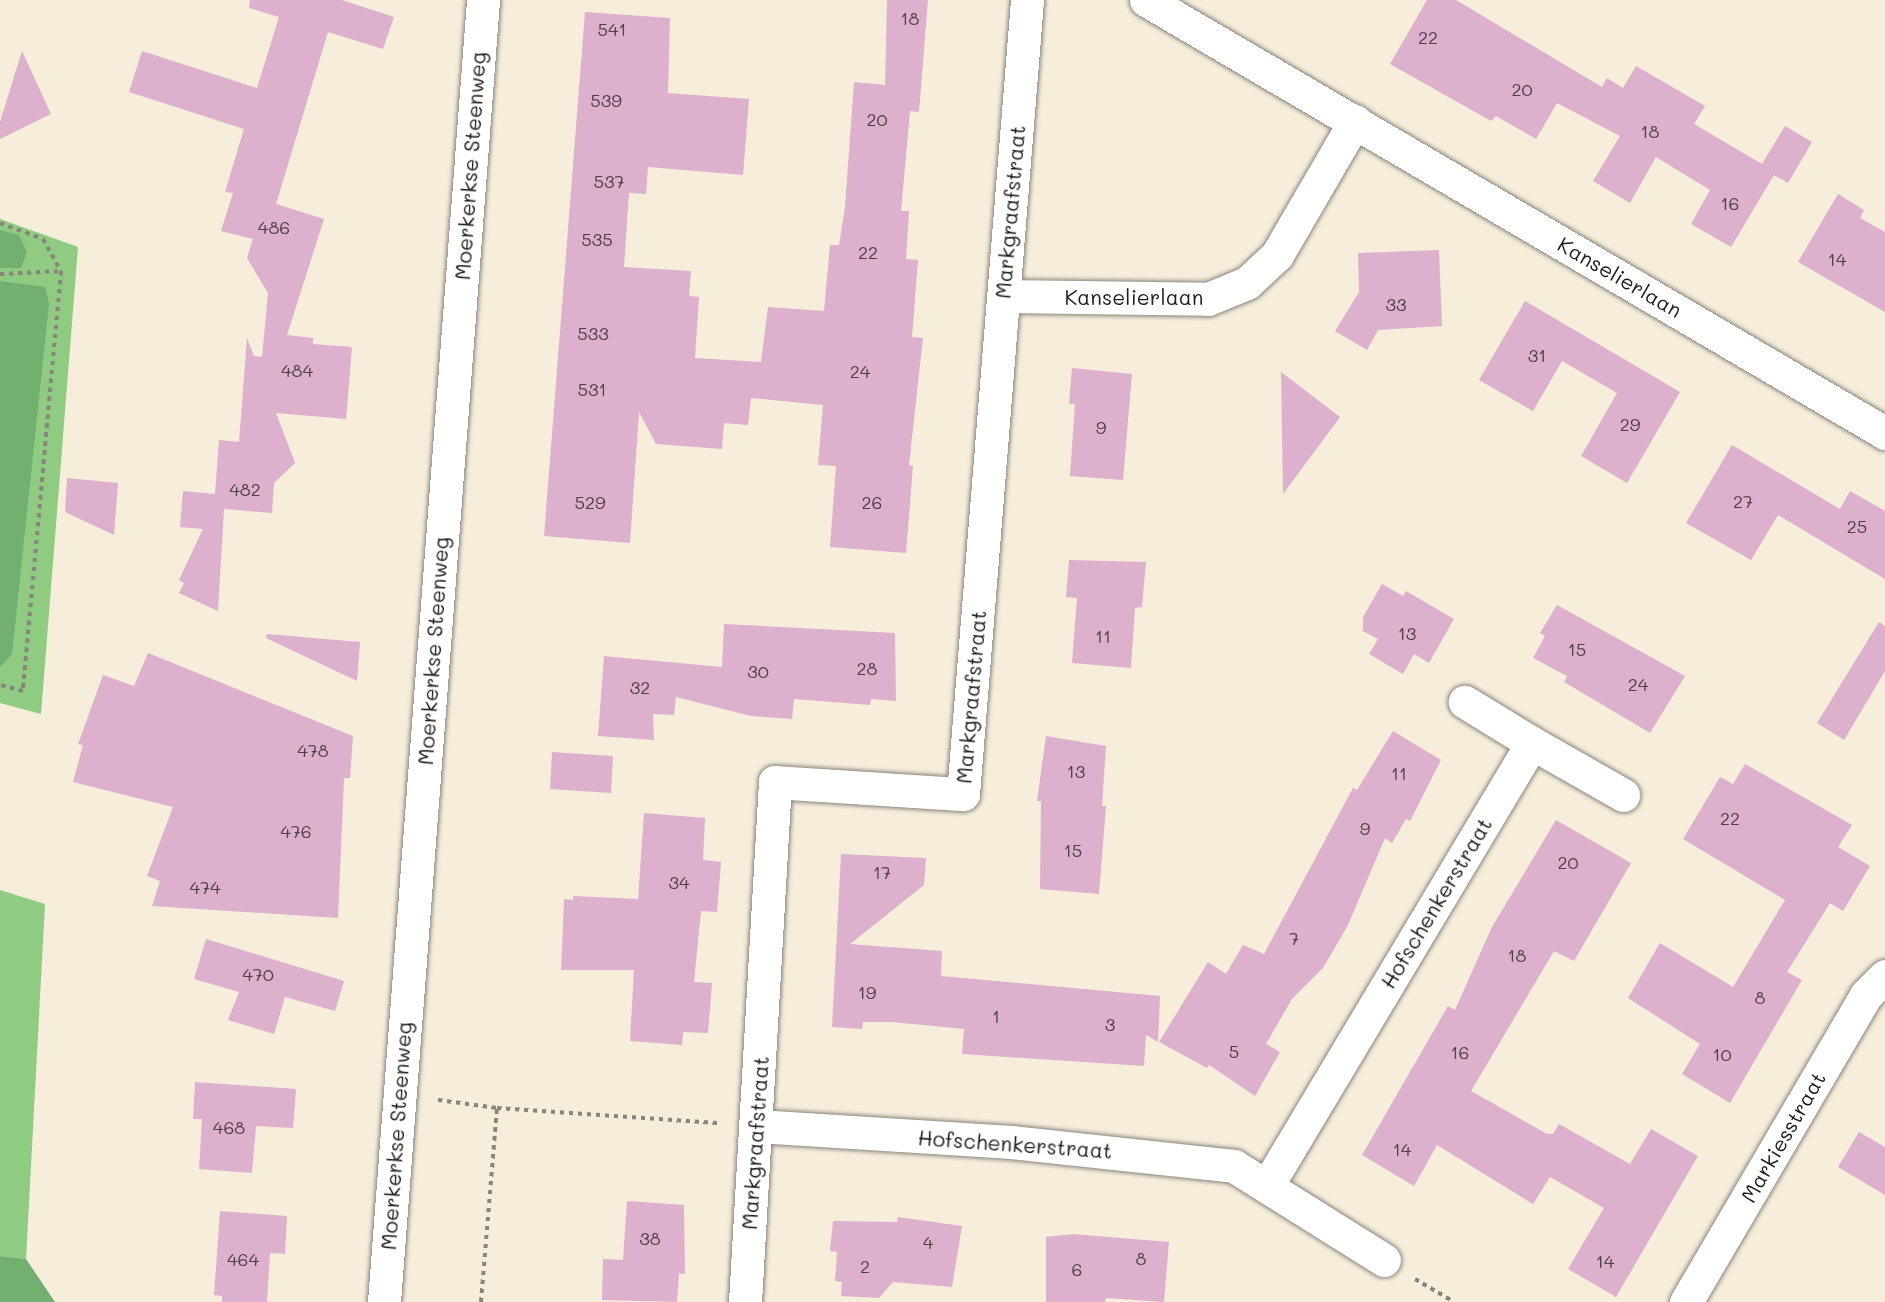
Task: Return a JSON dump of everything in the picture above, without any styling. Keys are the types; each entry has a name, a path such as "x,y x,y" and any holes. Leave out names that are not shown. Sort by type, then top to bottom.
{"street":[{"name":"Moerkerkse Steenweg","path":"384,1302 483,0"},
{"name":"Markgraafstraat","path":"745,1302 757,1126 775,782 963,794 1027,0"},
{"name":"Kanselierlaan","path":"1146,0 1885,432"},
{"name":"Kanselierlaan","path":"1003,296 1208,299 1247,283 1277,255 1355,121"},
{"path":"1465,702 1623,795"},
{"name":"Hofschenkerstraat","path":"1267,1186 1532,743"},
{"name":"Markiesstraat","path":"1686,1302 1866,995 1885,976"},
{"name":"Hofschenkerstraat","path":"757,1126 1147,1154 1234,1166 1384,1260"}],"path":[{"path":"0,223 43,239 61,271 23,691 0,685"},
{"path":"0,274 61,271"},
{"path":"399,1095 496,1108 757,1126"},
{"path":"481,1302 496,1108"},
{"path":"1384,1260 1454,1302"}],"green space":[{"path":"0,219 78,247 41,714 0,703"},
{"path":"0,230 19,235 27,252 21,268 0,268"},
{"path":"0,281 45,287 49,304 12,654 0,667"},
{"path":"0,890 45,904 26,1259 0,1256"},
{"path":"0,1256 26,1259 55,1302 0,1302"}],"building":[{"path":"250,0 342,0 394,17 383,49 328,32 276,204 324,219 287,335 313,338 313,344 352,347 346,419 276,413 295,463 274,483 272,513 224,509 218,611 179,593 184,583 179,580 203,529 180,527 183,491 215,494 219,440 239,442 247,338 254,356 262,357 268,293 247,258 253,239 221,231 233,193 225,192 244,129 129,92 142,51 257,88 279,17 249,8"},
{"path":"887,0 928,0 919,112 910,111 901,211 909,211 906,259 918,260 912,337 923,338 909,465 913,466 906,553 830,547 836,466 818,465 823,405 751,398 748,425 724,423 722,449 656,444 639,412 630,543 544,536 585,12 670,18 668,93 749,99 743,175 648,167 646,194 629,193 624,267 691,271 689,296 699,297 695,358 761,362 768,307 824,311 830,245 839,245 845,207 854,82 885,85"},
{"path":"1427,0 1456,0 1602,87 1607,78 1623,88 1636,66 1705,106 1694,124 1762,164 1785,126 1812,142 1788,183 1774,175 1731,247 1691,224 1710,190 1656,157 1630,203 1593,181 1620,136 1557,103 1536,139 1496,116 1491,121 1390,64"},
{"path":"22,51 51,114 0,139 0,122"},
{"path":"1838,194 1864,210 1860,218 1885,232 1885,312 1798,262"},
{"path":"1439,250 1442,326 1378,330 1367,350 1335,331 1359,292 1358,253"},
{"path":"1525,301 1680,392 1627,483 1581,456 1617,393 1562,361 1533,411 1479,380"},
{"path":"1072,368 1132,374 1123,480 1070,476 1075,404 1069,404"},
{"path":"1281,372 1340,417 1283,494"},
{"path":"1732,445 1840,509 1850,491 1885,511 1885,579 1778,515 1751,560 1686,523"},
{"path":"67,478 118,483 114,535 65,512"},
{"path":"1069,560 1146,562 1142,607 1135,608 1131,668 1072,663 1077,598 1066,597"},
{"path":"1382,584 1403,596 1406,591 1454,619 1429,663 1414,654 1403,674 1369,654 1378,639 1363,631 1363,617"},
{"path":"1557,605 1685,676 1650,733 1564,682 1567,676 1533,658 1545,636 1540,633"},
{"path":"1879,622 1885,626 1885,671 1844,740 1817,723"},
{"path":"724,624 895,633 896,701 871,699 870,705 794,699 792,719 751,716 676,697 674,715 653,714 654,740 598,736 604,656 722,667"},
{"path":"267,634 360,642 357,681 266,638"},
{"path":"148,653 353,736 350,778 344,778 338,918 152,906 160,881 147,876 173,807 73,782 83,745 78,744 103,675 134,686"},
{"path":"1393,731 1441,760 1410,821 1406,819 1392,843 1385,838 1348,925 1323,968 1292,999 1266,1044 1280,1052 1255,1096 1209,1065 1207,1068 1159,1042 1208,962 1226,974 1243,945 1264,954 1353,788 1357,790"},
{"path":"1046,736 1106,746 1102,806 1106,806 1099,894 1040,889 1041,801 1037,801"},
{"path":"552,752 613,756 611,793 550,789"},
{"path":"1745,764 1852,825 1838,847 1870,866 1843,911 1830,903 1787,972 1802,980 1730,1103 1682,1074 1700,1044 1628,998 1660,943 1733,987 1785,900 1683,839 1720,777 1733,784"},
{"path":"644,813 705,818 703,860 721,862 717,912 701,911 694,982 712,983 708,1033 683,1032 682,1045 630,1041 634,970 561,970 564,899 573,900 573,896 638,899"},
{"path":"1556,820 1631,863 1574,961 1554,951 1471,1091 1547,1134 1553,1134 1559,1124 1630,1164 1651,1129 1698,1156 1616,1297 1568,1269 1604,1208 1550,1177 1533,1204 1437,1145 1414,1186 1362,1155 1448,1006 1455,1010 1492,927"},
{"path":"841,854 926,858 924,885 850,944 942,951 941,976 1160,996 1158,1042 1146,1035 1144,1066 962,1054 964,1029 892,1022 863,1022 862,1029 832,1027"},
{"path":"206,939 344,981 335,1011 285,997 274,1034 228,1020 239,992 194,979"},
{"path":"195,1082 296,1089 293,1128 256,1126 252,1173 199,1169 202,1119 193,1119"},
{"path":"1859,1132 1885,1147 1885,1195 1838,1167"},
{"path":"627,1201 684,1205 685,1274 679,1273 677,1302 602,1300 603,1259 623,1260"},
{"path":"220,1211 287,1216 285,1254 270,1253 267,1302 222,1302 222,1296 214,1295"},
{"path":"898,1217 962,1226 952,1287 893,1282 879,1298 841,1296 842,1282 835,1281 837,1252 830,1251 833,1221 897,1222"},
{"path":"1073,1234 1169,1242 1164,1302 1106,1298 1105,1302 1046,1302 1046,1237"}]}
